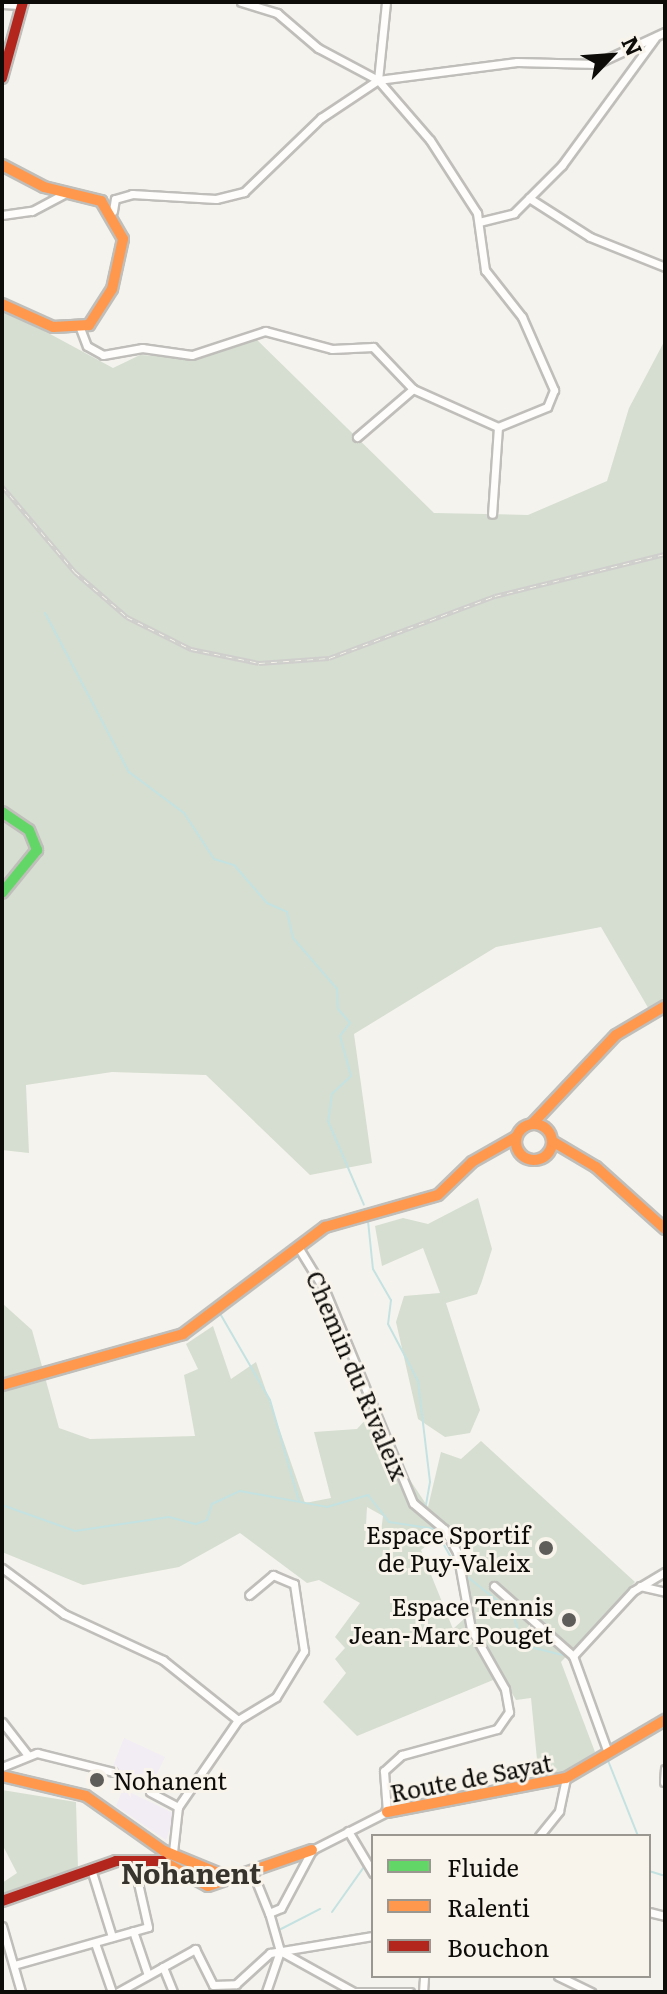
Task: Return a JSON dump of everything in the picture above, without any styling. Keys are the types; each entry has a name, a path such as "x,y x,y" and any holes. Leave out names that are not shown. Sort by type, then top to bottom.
{"street":[{"path":"80,328 87,346 103,355 142,348 192,355 265,331 332,349 365,345 384,354 413,389 498,427 547,407 554,381 515,306 485,270 479,222 430,140 378,80 318,48 277,13 241,2"},
{"path":"378,80 386,2"},
{"path":"2,4 22,4 2,78"},
{"path":"2,304 53,327 80,328 103,309 122,256 113,211 115,199 132,194 216,199 244,192 321,118 378,80 517,62 573,68 665,32"},
{"path":"479,222 514,213 562,165 656,36"},
{"path":"2,165 113,211"},
{"path":"2,215 32,211 66,193"},
{"path":"529,198 600,242 665,267"},
{"path":"357,437 413,389"},
{"path":"492,514 498,427"},
{"path":"2,812 29,830 37,850 2,893"},
{"path":"2,1385 183,1334 298,1247 348,1216 438,1195 483,1155 516,1137 532,1124 553,1095 625,1028 665,1006"},
{"path":"553,1095 547,1129 552,1141 583,1159 665,1229"},
{"path":"532,1124 547,1129"},
{"path":"516,1137 518,1152"},
{"path":"546,1155 552,1141"},
{"path":"483,1155 518,1152 534,1160 546,1155 583,1159"},
{"name":"Chemin du Rivaleix","path":"298,1247 325,1291 413,1503 448,1534 464,1583 475,1641 505,1689 509,1712 497,1729 393,1763 382,1777 387,1812"},
{"path":"2,1568 64,1614 163,1660 238,1720"},
{"path":"573,1656 640,1586 665,1572"},
{"path":"167,1855 178,1807 238,1720 276,1697 304,1651 294,1584 273,1575 249,1595"},
{"path":"494,1586 573,1656 607,1750"},
{"path":"640,1586 665,1592"},
{"path":"2,1722 27,1754"},
{"name":"Route de Sayat","path":"167,1855 202,1887 254,1876 387,1812 566,1778 607,1750 664,1723"},
{"path":"2,1767 27,1754 113,1772"},
{"path":"664,1782 665,1769"},
{"path":"2,1776 86,1796 167,1855 235,1880"},
{"path":"541,1834 559,1811 566,1778"},
{"path":"150,1792 178,1807"},
{"path":"348,1831 366,1866"},
{"path":"269,1913 297,1888 312,1850"},
{"path":"2,1901 91,1869 167,1855"},
{"path":"14,1965 150,1924 133,1861"},
{"path":"91,1869 112,1937"},
{"path":"254,1876 280,1951 266,1992"},
{"path":"2,1926 21,1992"},
{"path":"133,1931 148,1975"},
{"path":"207,1992 213,1985 240,1983 280,1951 371,1936"},
{"path":"95,1943 112,1992"},
{"path":"118,1992 197,1950 213,1985"},
{"path":"280,1951 353,1991 410,1992"},
{"path":"163,1967 173,1992"},
{"path":"563,1978 591,1992"},
{"path":"573,1992 575,1983"}],"shaded area":[{"path":"124,1738 165,1757 150,1788 112,1769"},
{"path":"123,1789 175,1814 166,1840 116,1806"}],"green space":[{"path":"2,308 113,368 140,355 203,358 253,336 434,513 528,515 607,481 629,408 665,340 665,1006 650,1011 601,927 496,947 354,1034 372,1163 310,1175 206,1075 112,1072 26,1085 29,1153 2,1150"},
{"path":"478,1198 492,1249 477,1294 446,1303 480,1410 470,1433 445,1437 418,1419 396,1322 404,1296 440,1293 423,1248 382,1266 375,1226 403,1218 428,1224"},
{"path":"2,1303 32,1330 59,1428 90,1439 195,1436 184,1375 198,1369 186,1344 213,1326 231,1379 256,1362 305,1503 331,1498 314,1432 357,1429 368,1417 428,1507 441,1452 461,1459 481,1441 635,1582 561,1662 595,1752 566,1773 539,1780 531,1698 516,1700 475,1631 466,1571 443,1532 421,1550 453,1629 465,1618 498,1678 357,1736 323,1702 346,1673 335,1659 345,1648 335,1637 360,1603 319,1580 307,1583 240,1533 179,1567 83,1585 2,1552","holes":["367,1507 383,1516 379,1547 365,1545"]},
{"path":"2,1790 76,1802 78,1869 2,1895 2,1883 17,1873 2,1844"}],"waterway":[{"path":"45,613 129,772 184,813 214,859 234,865 267,903 287,912 293,938 337,989 338,1009 350,1023 340,1036 351,1076 332,1094 328,1121 364,1205"},
{"path":"368,1221 373,1269 391,1300 388,1324 418,1381 430,1482 425,1510"},
{"path":"218,1310 270,1400 299,1501"},
{"path":"2,1505 75,1531 169,1517 196,1524 207,1520 212,1504 240,1491 327,1507 368,1495 389,1522 435,1529 457,1568"},
{"path":"465,1575 513,1613 522,1645 563,1655"},
{"path":"607,1758 637,1834"},
{"path":"332,1912 366,1864"},
{"path":"651,1872 665,1876"},
{"path":"281,1929 320,1909"}],"railway":[{"path":"2,486 75,572 127,617 191,649 259,663 329,658 495,596 665,554"}],"traffic: fast":[{"path":"2,812 29,830 37,850 2,893"}],"traffic: slow":[{"path":"2,165 44,187 101,201 123,239 112,289 89,325 53,327 2,304"},
{"path":"532,1124 616,1035 665,1006"},
{"path":"534,1124 547,1129 552,1142 547,1155 534,1160 521,1155 516,1142 521,1129 534,1124"},
{"path":"2,1385 183,1334 325,1227 438,1195 472,1162 516,1137"},
{"path":"552,1141 596,1167 665,1229"},
{"path":"387,1812 566,1778 665,1720"},
{"path":"2,1776 86,1796 164,1851 235,1880"},
{"path":"162,1861 208,1886 312,1850"}],"traffic: jam":[{"path":"2,78 23,2"},
{"path":"2,1901 116,1861 162,1861"}],"place":[{"name":"Espace Sportif de Puy-Valeix","path":"546,1548"},
{"name":"Espace Tennis Jean-Marc Pouget","path":"569,1620"},
{"name":"Nohanent","path":"97,1780"}],"district":[{"name":"Nohanent","path":"191,1872"}]}
